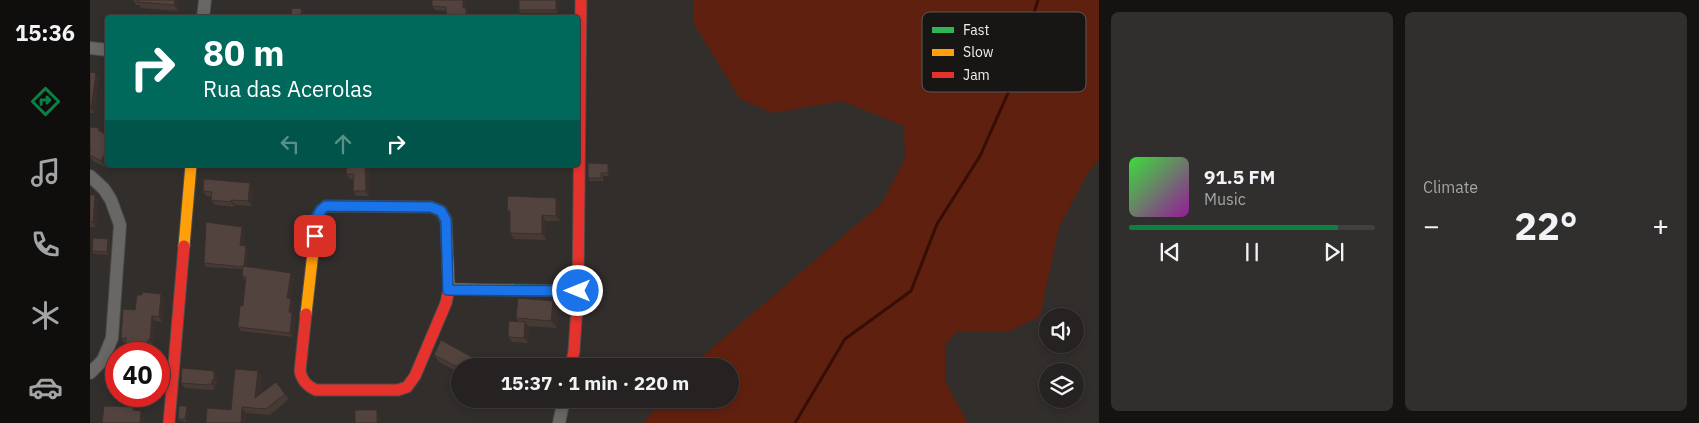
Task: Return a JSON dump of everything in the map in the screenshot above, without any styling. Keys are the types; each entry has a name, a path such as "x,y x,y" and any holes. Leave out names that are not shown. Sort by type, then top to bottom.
{"street":[{"path":"204,15 205,0"},
{"path":"580,32 581,0"},
{"path":"90,48 105,50"},
{"path":"170,423 191,167"},
{"path":"573,358 578,291 578,167"},
{"path":"90,176 104,189 111,200 120,225 112,338 104,360 90,373"},
{"path":"326,206 436,208 441,211 446,220 448,290 446,303 416,376 404,390 316,390 309,387 301,379 300,371 317,217 326,206"},
{"path":"448,290 578,291"},
{"path":"559,423 562,408"}],"shaded area":[{"path":"694,0 1099,0 1099,160 1089,171 1059,227 1042,308 1039,308 1039,316 1008,332 957,331 945,345 945,381 968,423 643,423 656,408 739,408 739,358 700,358 882,203 905,158 904,126 842,101 772,113 740,99 694,24"}],"building":[{"path":"138,0 175,0 174,5 137,2"},
{"path":"432,0 463,0 463,8 466,8 466,15 446,15 446,7 432,6"},
{"path":"519,0 556,0 556,10 519,10"},
{"path":"292,8 302,9 301,15 291,15"},
{"path":"90,72 96,73 91,109 90,109"},
{"path":"90,127 99,128 98,130 105,134 105,153 101,161 90,155"},
{"path":"588,163 608,164 608,173 601,173 601,178 588,178"},
{"path":"347,167 365,167 366,191 353,191 354,174 346,174"},
{"path":"204,179 250,183 248,201 211,200 212,192 203,191"},
{"path":"90,195 95,195 93,222 90,222"},
{"path":"508,196 556,198 556,216 542,215 542,234 510,233 510,211 507,210"},
{"path":"206,222 242,227 240,245 246,246 244,267 204,263"},
{"path":"93,238 108,239 107,252 92,251"},
{"path":"243,266 291,273 287,298 291,299 289,312 292,313 290,333 238,327 240,306 243,306 246,277 242,276"},
{"path":"142,292 161,294 159,317 152,316 150,340 148,342 126,342 126,338 121,338 123,309 135,310 137,295 142,295"},
{"path":"518,298 553,301 551,321 516,318"},
{"path":"509,321 525,322 524,338 508,337"},
{"path":"441,340 473,358 451,358 451,364 434,355"},
{"path":"182,368 214,371 214,380 212,380 212,384 208,385 181,383"},
{"path":"235,369 258,371 255,398 276,382 285,394 266,409 242,407 241,423 206,423 207,408 231,410"},
{"path":"104,406 133,407 133,410 141,411 140,423 102,423"},
{"path":"179,406 187,406 185,419 178,419"},
{"path":"355,410 377,410 377,423 355,423"}],"waterway":[{"path":"1034,12 1038,0"},
{"path":"795,423 845,339 911,291 937,224 980,156 1008,92"}],"traffic: fast":[{"path":"513,290 578,291"}],"traffic: slow":[{"path":"184,246 191,167"},
{"path":"306,314 317,217 326,206 431,207 441,211 446,220 449,289 513,290"}],"traffic: jam":[{"path":"580,97 581,0"},
{"path":"573,358 578,291 579,167"},
{"path":"169,423 184,246"},
{"path":"306,314 300,371 302,378 308,385 316,390 398,390 407,387 415,376 446,303 449,289"}],"route":[{"path":"315,236 317,217 326,206 436,208 441,211 446,220 448,290 578,291"}]}
